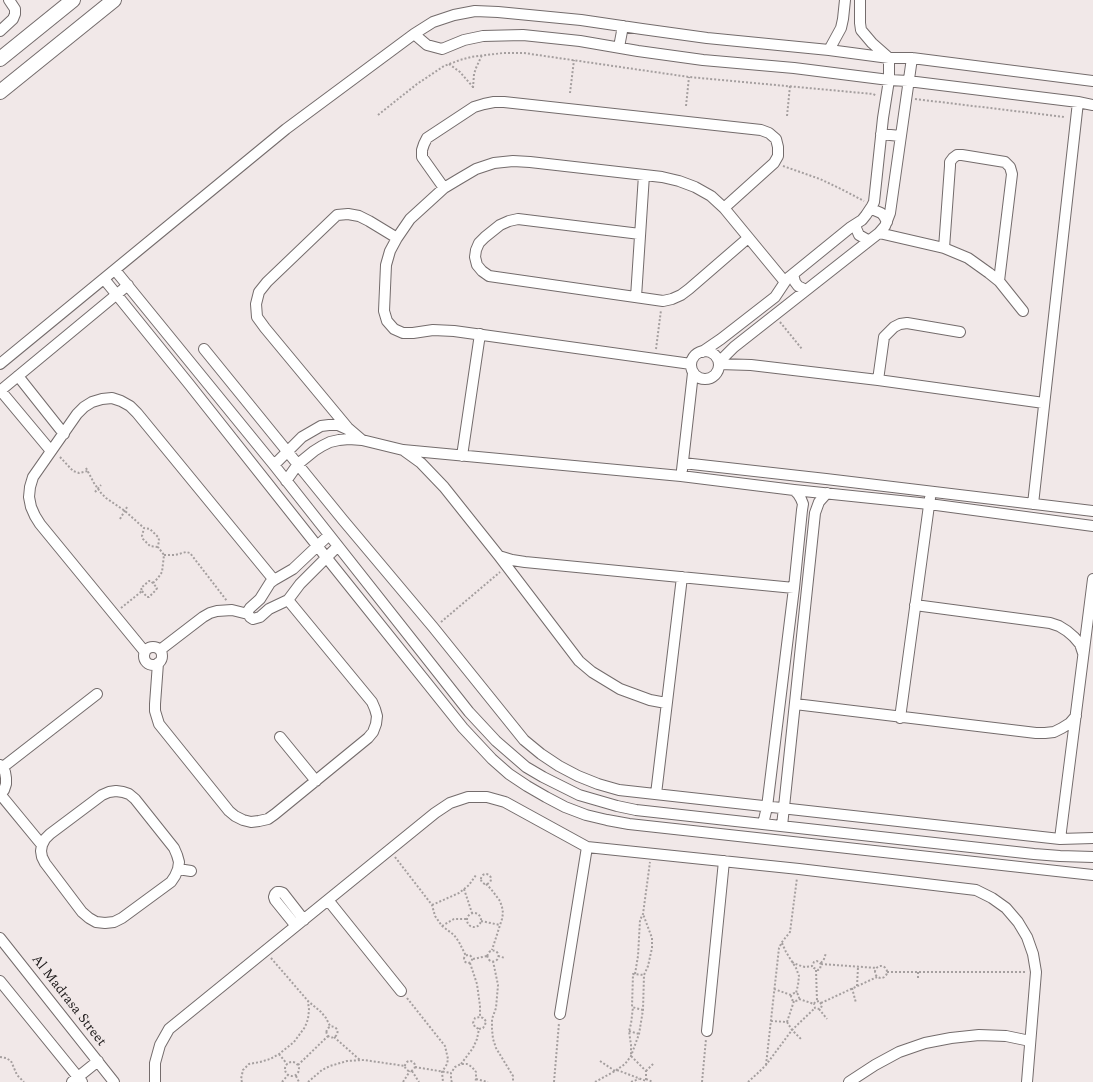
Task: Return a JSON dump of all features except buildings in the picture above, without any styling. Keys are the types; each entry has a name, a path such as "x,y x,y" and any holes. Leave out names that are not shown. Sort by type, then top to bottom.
{"street":[{"path":"0,31 13,19 15,14 15,8 9,0"},
{"path":"0,59 73,0"},
{"path":"0,92 114,0"},
{"path":"829,50 841,28 844,0"},
{"path":"681,476 692,368 695,356 717,343 775,297 785,282 793,274 856,224 866,215 874,202 881,134 889,80 889,58 872,43 861,30 860,0"},
{"path":"0,364 286,129 414,34 433,22 454,15 475,12 498,12 581,20 707,38 829,50 889,58 912,58 1093,81"},
{"path":"619,47 623,26"},
{"path":"414,34 426,45 442,49 464,40 483,36 523,36 580,41 703,60 794,68 908,81 1093,105"},
{"path":"719,363 734,347 879,234 887,222 890,213 912,58"},
{"path":"444,188 422,157 422,150 427,138 474,107 494,102 504,102 762,130 769,133 776,139 778,147 778,156 774,163 724,208"},
{"path":"1033,504 1078,102"},
{"path":"881,134 900,136"},
{"path":"944,248 950,162 953,158 962,155 1005,162 1010,167 1012,174 998,281"},
{"path":"702,352 707,351 712,353 716,356 719,363 716,374 709,379 700,378 692,368 655,359 444,330 403,333 394,328 387,321 384,311 386,265 390,251 410,220 444,188 476,170 494,163 513,161 530,162 662,177 679,180 696,187 711,196 724,208 785,282"},
{"path":"636,297 644,175"},
{"path":"871,208 881,213 887,222"},
{"path":"362,440 353,432 265,328 257,317 256,304 259,292 267,282 337,215 348,214 359,216 397,238"},
{"path":"640,234 518,218 500,225 485,237 479,243 475,257 477,265 489,276 663,301 672,299 690,290 748,238"},
{"path":"856,224 859,234 870,240"},
{"path":"879,234 944,248 968,258 989,272 1023,311"},
{"path":"115,270 274,466 469,712 496,741 526,766 543,777 579,795 636,810 1034,854 1093,857"},
{"path":"793,274 798,286 806,290"},
{"path":"104,279 463,728 492,759 509,774 527,786 565,807 593,816 629,824 1093,875"},
{"path":"51,451 0,391 128,285"},
{"path":"775,297 784,300 786,306"},
{"path":"131,312 136,304 142,302"},
{"path":"878,380 884,337 894,327 907,323 960,332"},
{"path":"462,456 480,334"},
{"path":"204,349 343,520 434,627 524,740 559,766 598,784 619,790 1060,839 1093,838"},
{"path":"719,363 751,365 878,380 1044,404"},
{"path":"18,376 64,434"},
{"path":"158,663 153,664 148,662 145,658 145,652 40,524 31,507 29,496 33,477 77,414 84,407 92,402 112,398 130,406 274,580"},
{"path":"274,466 302,436 321,426 338,425 353,432"},
{"path":"286,481 298,464 322,446 339,440 362,440 403,450 681,476 794,490 929,504 1093,526"},
{"path":"403,450 421,463 437,479 507,566 579,662 592,672 620,689 645,698 666,703"},
{"path":"683,463 1093,511"},
{"path":"825,493 821,490 821,485 826,479"},
{"path":"763,824 767,806 803,504 798,494 794,490"},
{"path":"916,503 917,490"},
{"path":"900,718 930,492"},
{"path":"782,826 815,513 819,502 825,493"},
{"path":"248,614 250,608 260,599 270,583 293,569 329,535"},
{"path":"160,650 203,617 217,611 232,610 248,614 253,619 257,619 269,609 288,600 300,584 338,546"},
{"path":"499,556 525,562 794,588"},
{"path":"656,794 682,577"},
{"path":"1060,839 1093,579"},
{"path":"145,652 152,647 158,648 162,657 158,663 155,704 155,711 159,724 229,811 235,816 251,822 268,819 368,738 373,732 377,716 372,702 288,600"},
{"path":"915,605 1050,623 1063,628 1074,637 1080,644 1084,653"},
{"path":"42,845 0,794 4,790 6,778 5,772 1,766 97,694"},
{"path":"795,704 900,718 1045,733 1054,732 1062,728 1076,716"},
{"path":"280,737 316,781"},
{"path":"116,791 129,794 135,799 174,848 179,862 178,869 171,882 122,918 114,922 96,922 88,918 82,912 44,863 41,851 45,839 50,834 102,795 116,791"},
{"path":"155,1082 155,1064 160,1046 169,1029 435,813 450,803 468,797 487,797 505,802 587,847 799,869 976,890 992,898 1006,908 1018,922 1027,937 1033,954 1036,972 1027,1082"},
{"path":"560,1014 587,847"},
{"path":"707,1031 724,861"},
{"path":"178,869 191,871"},
{"path":"296,926 274,900 277,892 283,893 304,920"},
{"path":"328,900 401,991"},
{"name":"Al Madrasa Street","path":"0,938 114,1082"},
{"path":"0,982 77,1080 98,1061"},
{"path":"849,1082 899,1052 925,1043 978,1035 1006,1036 1030,1041"}],"path":[{"path":"378,116 430,74 449,64 471,56 503,53 524,53 689,77 873,94 876,95 877,99"},
{"path":"449,64 465,77 473,88 474,74 482,55"},
{"path":"570,93 574,60"},
{"path":"686,106 689,77"},
{"path":"787,116 790,86"},
{"path":"906,98 1065,117"},
{"path":"774,163 820,179 841,189 871,208"},
{"path":"655,359 663,301"},
{"path":"775,315 802,349"},
{"path":"51,451 60,456 73,471 79,473 88,471"},
{"path":"86,468 106,498 125,511 144,528 150,529 158,537 158,547 164,555 162,572 153,583"},
{"path":"94,492 101,485"},
{"path":"120,519 126,507"},
{"path":"144,528 142,536 143,539 150,546 158,547"},
{"path":"164,555 175,555 186,552 190,554 225,597 232,610"},
{"path":"434,627 507,566"},
{"path":"114,613 142,591 141,588 149,581 151,581 157,588 147,597 142,591"},
{"path":"390,850 432,905 435,916 442,926 454,936 466,956 464,960 465,962 470,964"},
{"path":"646,1079 646,1071 631,1056 629,1031 632,1024 633,974 635,974 639,944 640,920 643,914 651,853"},
{"path":"766,1065 779,948 790,932 799,869"},
{"path":"432,905 459,893 469,885 474,874 496,895 502,907 503,913 492,950 487,956 472,959"},
{"path":"480,879 485,874 488,875 491,880 486,884"},
{"path":"464,889 472,913"},
{"path":"472,913 479,914 481,917 479,925 475,927 471,926 467,919 468,915 472,913"},
{"path":"595,1082 616,1071 625,1064 631,1056 639,1034 643,1010 644,975 650,957 652,938 643,914"},
{"path":"442,926 454,919 467,919"},
{"path":"481,921 500,925"},
{"path":"782,942 799,976 796,993 798,994 799,999"},
{"path":"492,950 496,951 498,956"},
{"path":"266,951 308,1001 321,1012 330,1026 336,1028 338,1031 337,1035 334,1037"},
{"path":"816,970 820,968 826,953"},
{"path":"466,956 469,955 472,959"},
{"path":"487,956 488,959 493,961"},
{"path":"498,956 505,958"},
{"path":"493,961 496,960 498,956"},
{"path":"472,959 470,964 477,984 480,1016 486,1021 483,1028 479,1029"},
{"path":"493,961 498,985 496,1008 492,1019 493,1038 496,1048 513,1076 513,1082"},
{"path":"791,961 805,967 812,966 814,962 817,961 821,963 858,967 877,968 884,966 886,969 887,972 884,978 877,977 821,1003"},
{"path":"812,966 816,970 817,1001 814,1004"},
{"path":"857,986 858,967"},
{"path":"877,968 875,972 877,977"},
{"path":"887,972 1036,972"},
{"path":"918,972 918,979"},
{"path":"635,974 644,975"},
{"path":"852,988 856,1003"},
{"path":"774,989 791,995 796,993"},
{"path":"401,991 445,1046 448,1059 442,1072 442,1082"},
{"path":"791,995 791,998 794,1001"},
{"path":"787,1022 794,1001 799,999 814,1004"},
{"path":"242,1082 241,1079 243,1070 249,1064 260,1062 279,1054 294,1042 305,1027 309,1014 308,1001"},
{"path":"817,1001 821,1003"},
{"path":"819,1009 822,1005 821,1003"},
{"path":"814,1004 815,1008"},
{"path":"633,1008 643,1010"},
{"path":"815,1008 819,1009 827,1019"},
{"path":"748,1082 766,1065 792,1030 815,1008"},
{"path":"554,1082 560,1014"},
{"path":"479,1029 475,1027 473,1023 475,1018 480,1016"},
{"path":"771,1021 787,1022"},
{"path":"787,1022 792,1030 801,1039"},
{"path":"328,1036 326,1033 330,1026"},
{"path":"461,1064 473,1048 479,1029"},
{"path":"629,1031 639,1034"},
{"path":"702,1082 707,1031"},
{"path":"328,1036 331,1038 334,1037 360,1060"},
{"path":"298,1065 328,1036"},
{"path":"279,1054 287,1064"},
{"path":"0,1057 11,1061 17,1075 24,1082"},
{"path":"308,1082 315,1075 330,1066 347,1060 360,1060 405,1066 407,1070 411,1071 418,1082"},
{"path":"405,1066 409,1061 415,1064 415,1067"},
{"path":"600,1061 616,1071 653,1082"},
{"path":"287,1064 295,1062 298,1065 300,1069 296,1076"},
{"path":"646,1071 654,1063"},
{"path":"287,1064 285,1072 288,1075 296,1076"},
{"path":"452,1082 451,1073 454,1067 461,1064 467,1064 476,1072 475,1082"},
{"path":"415,1067 451,1073"},
{"path":"403,1082 415,1067"},
{"path":"282,1082 288,1075"},
{"path":"296,1076 299,1082"},
{"path":"631,1082 640,1078"},
{"path":"476,1079 488,1082"}]}
